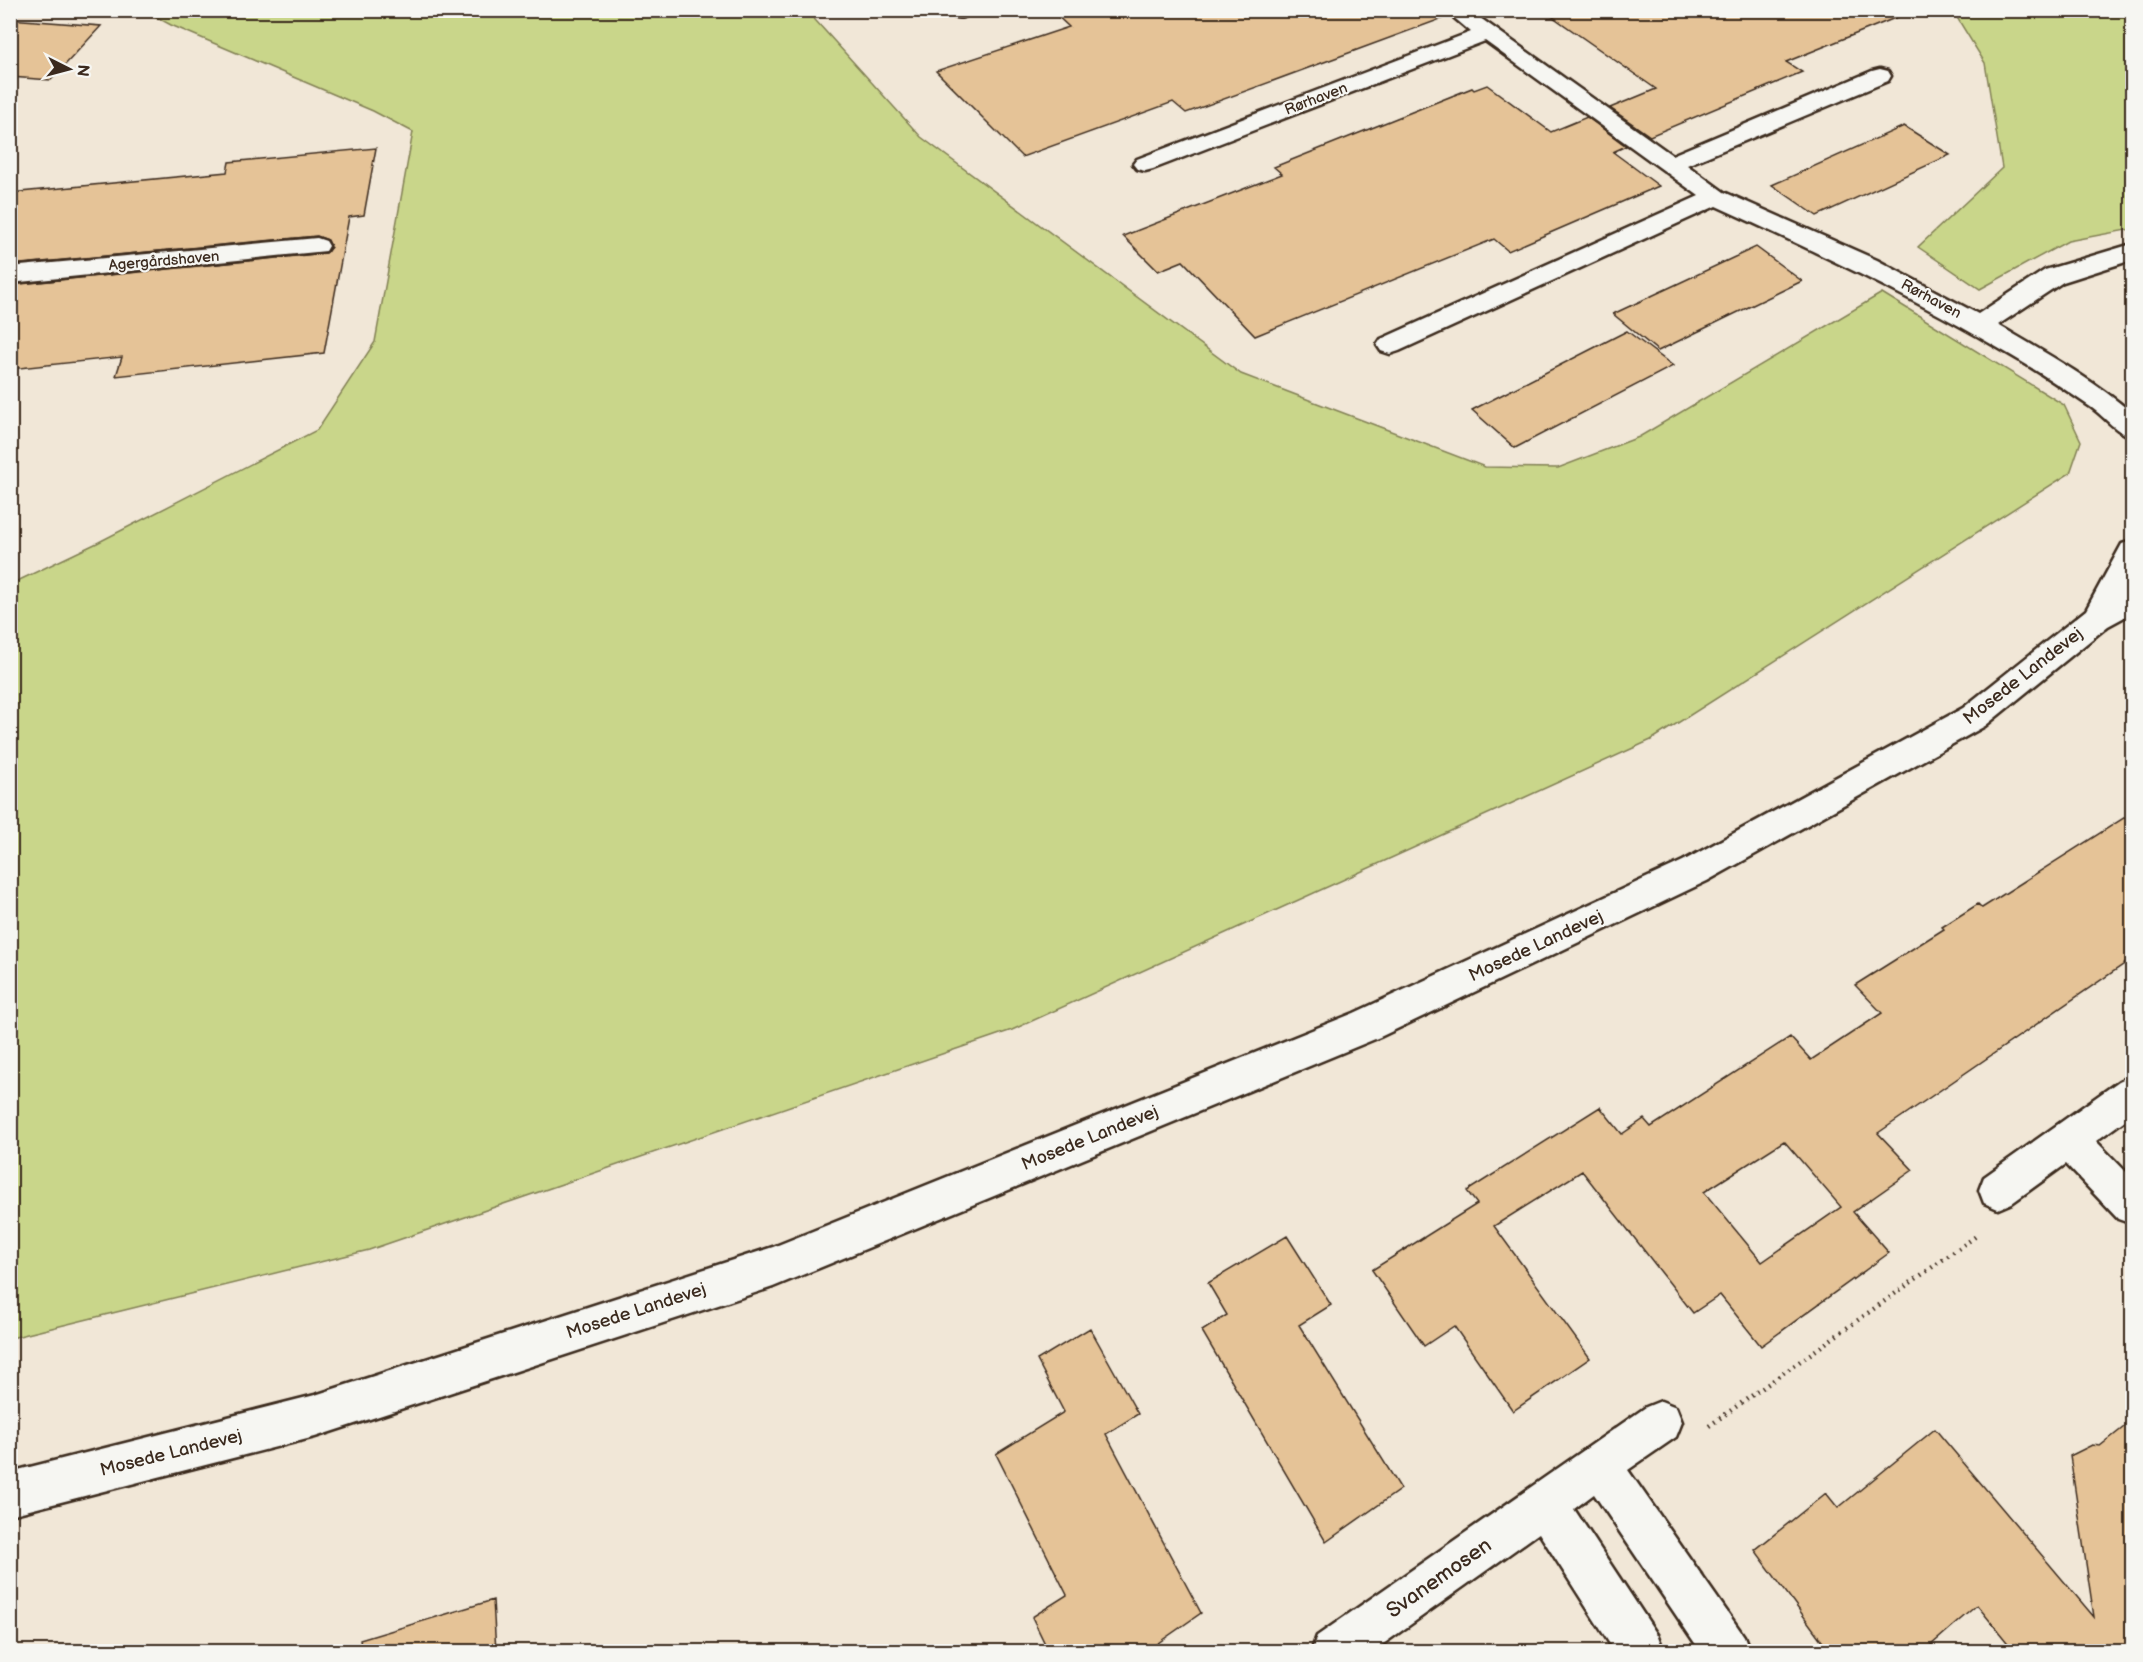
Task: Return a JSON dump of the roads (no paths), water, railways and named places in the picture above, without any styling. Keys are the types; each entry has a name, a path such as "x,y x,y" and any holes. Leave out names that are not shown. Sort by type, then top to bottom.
{"street":[{"name":"Rørhaven","path":"1455,10 1716,197 1868,266 1979,325 2048,365 2133,427"},
{"name":"Rørhaven","path":"1145,164 1487,33"},
{"path":"1670,164 1880,76"},
{"path":"1390,345 1716,197"},
{"name":"Agergårdshaven","path":"10,275 317,246"},
{"path":"1979,325 2054,276 2133,252"},
{"name":"Mosede Landevej","path":"2097,618 2133,552"},
{"name":"Mosede Landevej","path":"10,1494 315,1416 773,1267 1368,1025 1695,871 1974,717 2097,618 2133,599"},
{"path":"1998,1190 2068,1139 2130,1100"},
{"path":"2068,1139 2133,1205"},
{"name":"Svanemosen","path":"1333,1652 1661,1422"},
{"path":"1600,1466 1728,1652"},
{"path":"1545,1504 1642,1652"}]}
